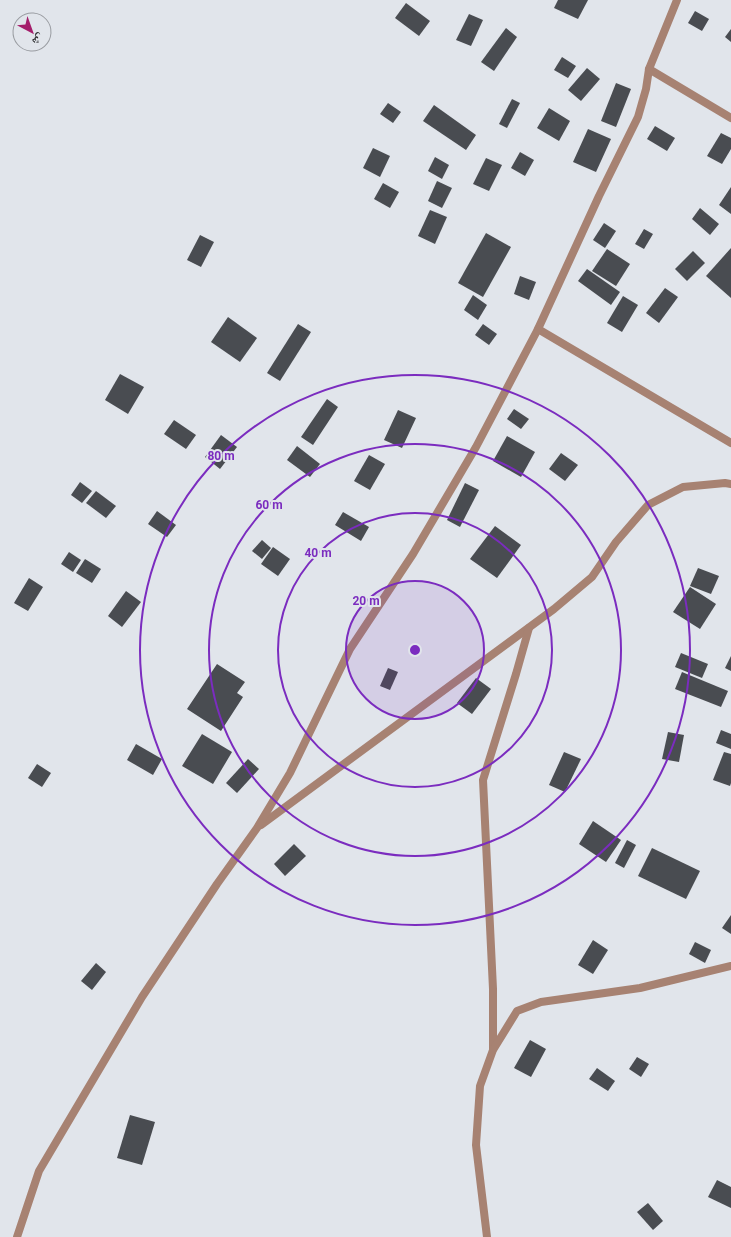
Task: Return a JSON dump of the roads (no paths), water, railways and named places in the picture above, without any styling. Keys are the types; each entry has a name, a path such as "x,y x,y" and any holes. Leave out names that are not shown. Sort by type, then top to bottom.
{"street":[{"path":"17,1237 39,1171 46,1158 142,997 217,884 257,828 290,773 350,649 413,554 476,447 538,329 599,196 638,117 646,88 649,69 677,0"},
{"path":"649,69 731,118"},
{"path":"538,329 731,443"},
{"path":"257,828 554,609 592,577 616,542 648,505 683,487 725,483 731,484"},
{"path":"493,1050 493,989 483,780 516,674 528,628"},
{"path":"487,1237 476,1145 480,1086 493,1050 517,1011 540,1002 640,988 731,966"}]}
